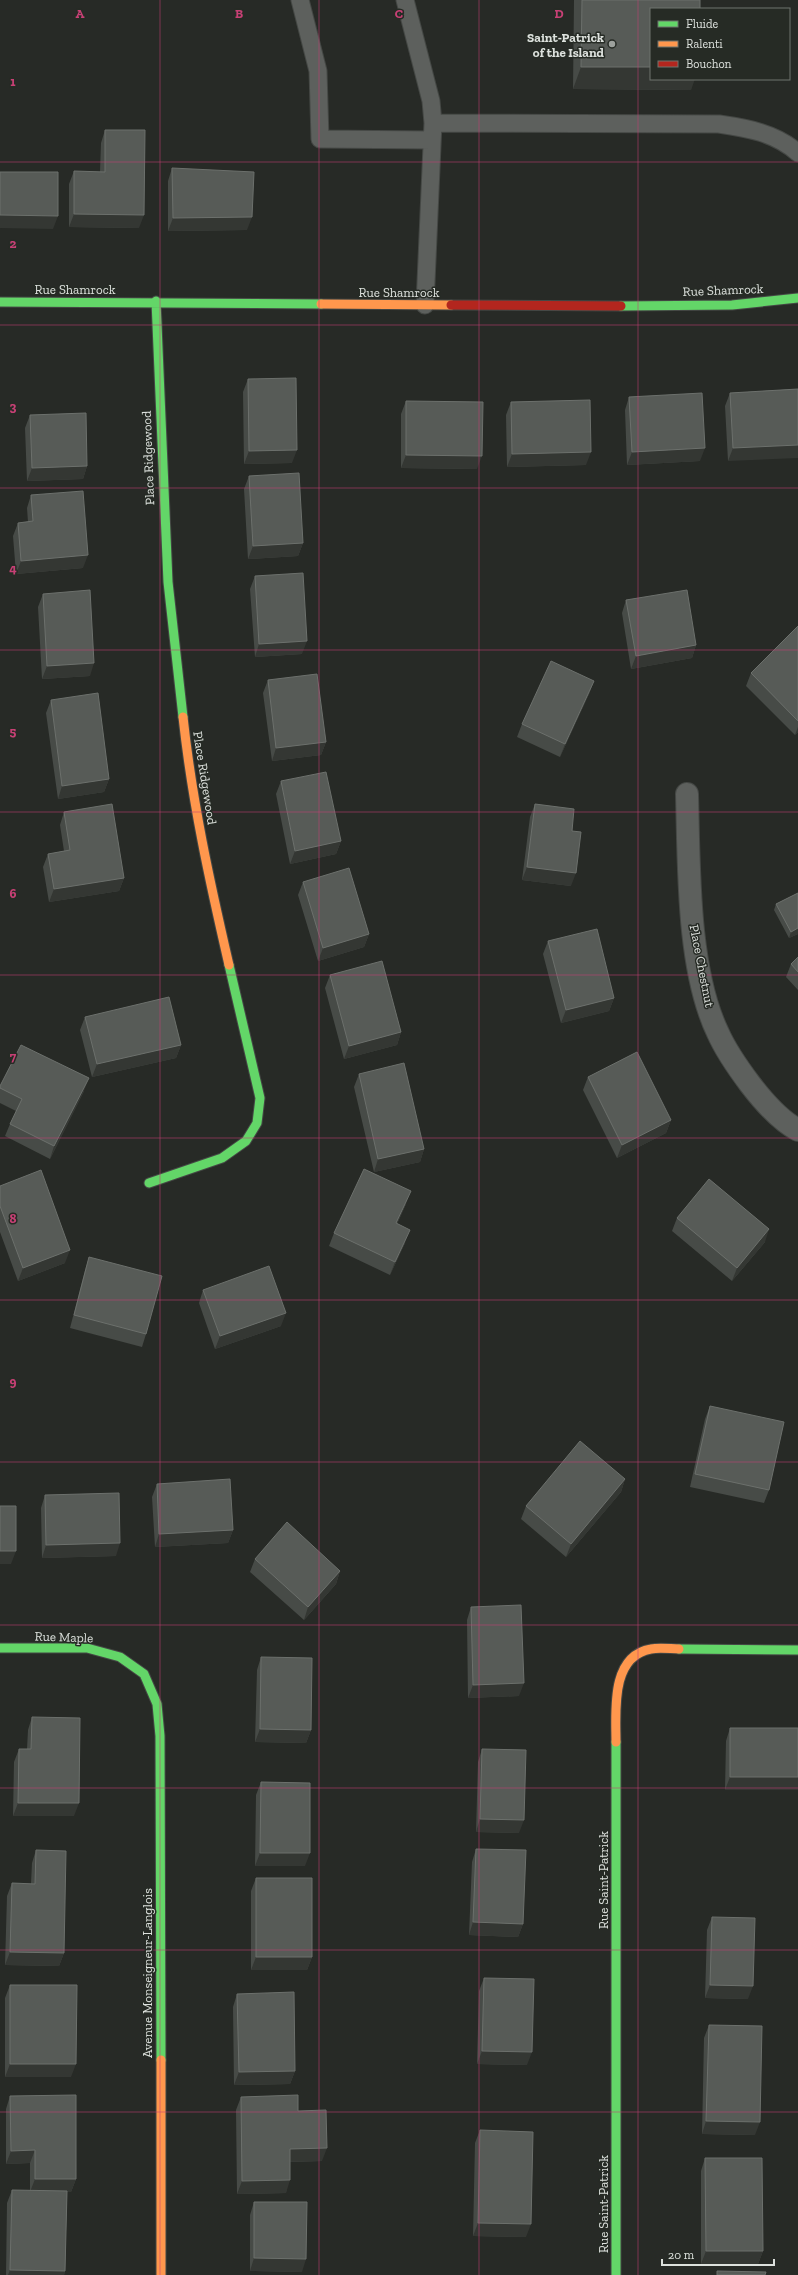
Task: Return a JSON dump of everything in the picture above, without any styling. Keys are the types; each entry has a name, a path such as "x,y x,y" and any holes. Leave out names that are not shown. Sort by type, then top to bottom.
{"street":[{"name":"Rue Shamrock","path":"0,302 425,305 732,305 798,298"},
{"name":"Place Ridgewood","path":"149,1183 219,1160 242,1145 254,1132 260,1117 260,1098 205,860 188,761 168,582 156,302"},
{"name":"Place Chestnut","path":"687,794 691,905 705,995 717,1032 736,1065 764,1102 798,1130"},
{"name":"Rue Maple","path":"0,1648 87,1648 120,1657 144,1674"},
{"name":"Rue Saint-Patrick","path":"616,2275 616,1705 618,1685 624,1669 636,1654 651,1649 798,1650"},
{"name":"Avenue Monseigneur-Langlois","path":"144,1674 157,1704 160,1736 161,2275"}],"lane":[{"path":"300,0 318,71 320,139 432,140"},
{"path":"405,0 431,100 433,123 425,305"},
{"path":"433,123 719,124 742,127 767,134 786,142 798,153"}],"building":[{"name":"Saint-Patrick of the Island","path":"582,0 700,0 700,8 650,8 650,67 581,67"},
{"path":"105,130 145,130 144,215 74,214 74,171 105,172"},
{"path":"172,168 254,172 252,217 173,218"},
{"path":"0,172 58,172 58,216 0,215"},
{"path":"296,378 297,450 249,451 248,379"},
{"path":"798,389 798,445 733,448 730,393"},
{"path":"702,393 705,448 632,452 629,397"},
{"path":"590,400 591,452 512,454 511,402"},
{"path":"406,401 483,402 482,456 406,455"},
{"path":"86,413 87,466 32,468 30,415"},
{"path":"299,473 303,543 253,546 249,476"},
{"path":"83,491 88,555 21,561 18,523 33,521 31,495"},
{"path":"303,573 307,641 259,644 255,576"},
{"path":"90,590 94,663 47,666 43,594"},
{"path":"687,590 696,645 636,656 626,600"},
{"path":"798,626 798,721 751,673"},
{"path":"551,661 594,681 565,744 522,724"},
{"path":"317,674 326,742 276,748 268,680"},
{"path":"98,693 109,779 62,786 51,700"},
{"path":"326,772 341,841 295,851 281,781"},
{"path":"112,804 124,878 54,889 48,854 70,850 64,812"},
{"path":"535,804 574,809 572,831 581,832 576,873 527,867"},
{"path":"349,868 369,934 323,948 303,882"},
{"path":"798,893 798,928 791,932 776,904"},
{"path":"597,929 614,998 566,1010 548,941"},
{"path":"798,957 798,972 791,964"},
{"path":"382,961 401,1032 349,1046 330,975"},
{"path":"169,997 181,1045 97,1064 85,1017"},
{"path":"21,1045 89,1078 54,1146 10,1124 22,1099 0,1088 0,1086"},
{"path":"637,1052 671,1120 622,1145 588,1077"},
{"path":"404,1063 424,1149 378,1159 359,1074"},
{"path":"364,1169 411,1191 396,1223 410,1230 395,1262 334,1233"},
{"path":"41,1170 70,1250 23,1268 0,1206 0,1186"},
{"path":"709,1179 769,1229 737,1268 677,1218"},
{"path":"89,1257 162,1276 146,1334 74,1315"},
{"path":"269,1266 286,1313 220,1336 203,1290"},
{"path":"710,1406 784,1422 769,1490 695,1474"},
{"path":"580,1441 625,1479 571,1544 526,1506"},
{"path":"230,1479 233,1530 159,1534 157,1484"},
{"path":"119,1493 120,1543 46,1545 45,1495"},
{"path":"0,1506 16,1506 16,1551 0,1551"},
{"path":"287,1522 340,1571 308,1607 255,1559"},
{"path":"521,1605 524,1683 473,1685 471,1607"},
{"path":"261,1657 312,1658 311,1730 260,1729"},
{"path":"32,1717 80,1718 79,1803 18,1803 19,1749 31,1749"},
{"path":"730,1728 798,1728 798,1777 730,1777"},
{"path":"482,1749 526,1750 524,1820 480,1819"},
{"path":"261,1782 310,1783 310,1853 260,1853"},
{"path":"476,1849 526,1850 523,1924 473,1922"},
{"path":"36,1850 66,1851 64,1953 10,1952 12,1883 35,1884"},
{"path":"256,1878 312,1878 312,1957 256,1957"},
{"path":"712,1917 755,1918 753,1986 710,1985"},
{"path":"484,1978 534,1979 532,2052 482,2051"},
{"path":"10,1985 77,1985 76,2064 10,2064"},
{"path":"294,1992 295,2071 239,2072 237,1994"},
{"path":"709,2025 762,2026 760,2122 706,2121"},
{"path":"76,2095 76,2179 35,2179 35,2150 11,2151 10,2096"},
{"path":"298,2095 298,2111 326,2110 327,2148 290,2149 290,2180 242,2181 241,2097"},
{"path":"480,2130 533,2132 531,2224 478,2223"},
{"path":"705,2158 762,2158 763,2251 706,2251"},
{"path":"12,2190 67,2191 65,2271 10,2270"},
{"path":"254,2202 307,2202 306,2259 254,2258"},
{"path":"717,2271 766,2272 765,2275 717,2275"}],"traffic: fast":[{"path":"621,306 732,305 798,298"},
{"path":"156,301 168,582 183,717"},
{"path":"0,302 321,304"},
{"path":"149,1183 222,1158 246,1141 257,1123 260,1098 229,965"},
{"path":"0,1648 87,1648 120,1657 144,1674 157,1704 160,1736 161,2060"},
{"path":"679,1649 798,1650"},
{"path":"616,1742 616,2275"}],"traffic: slow":[{"path":"321,304 451,305"},
{"path":"183,717 196,811 208,873 229,965"},
{"path":"616,1742 616,1701 618,1687 628,1662 638,1654 651,1649 679,1649"},
{"path":"161,2060 161,2275"}],"traffic: jam":[{"path":"451,305 621,306"}],"place":[{"name":"Saint-Patrick of the Island","path":"612,44"}]}
